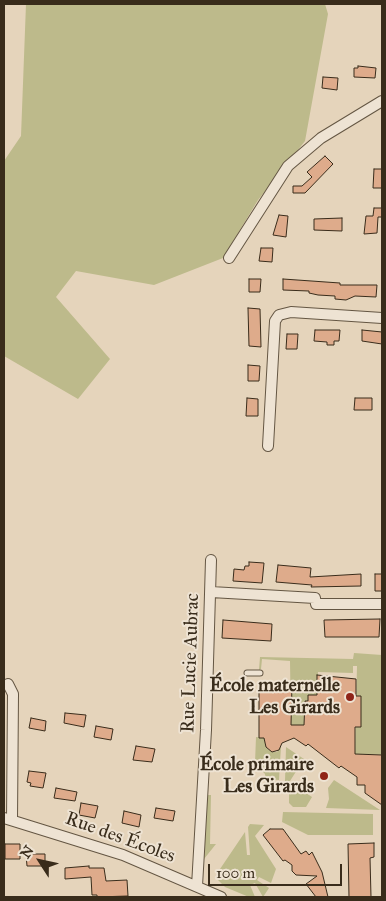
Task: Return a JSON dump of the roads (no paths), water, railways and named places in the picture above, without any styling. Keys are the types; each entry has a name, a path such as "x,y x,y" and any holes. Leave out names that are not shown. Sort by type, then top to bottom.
{"street":[{"path":"229,258 288,166 327,134 382,102"},
{"path":"268,446 275,321 279,315 291,312 382,318"},
{"name":"Rue Lucie Aubrac","path":"197,886 206,730 211,560"},
{"path":"211,592 315,598 316,604 382,604"},
{"path":"8,684 14,694 8,819"},
{"name":"Rue des Écoles","path":"8,819 123,854 221,897"}],"lane":[{"path":"247,673 260,673"}],"place":[{"name":"École maternelle Les Girards","path":"350,697"},
{"name":"École primaire Les Girards","path":"324,776"}]}
